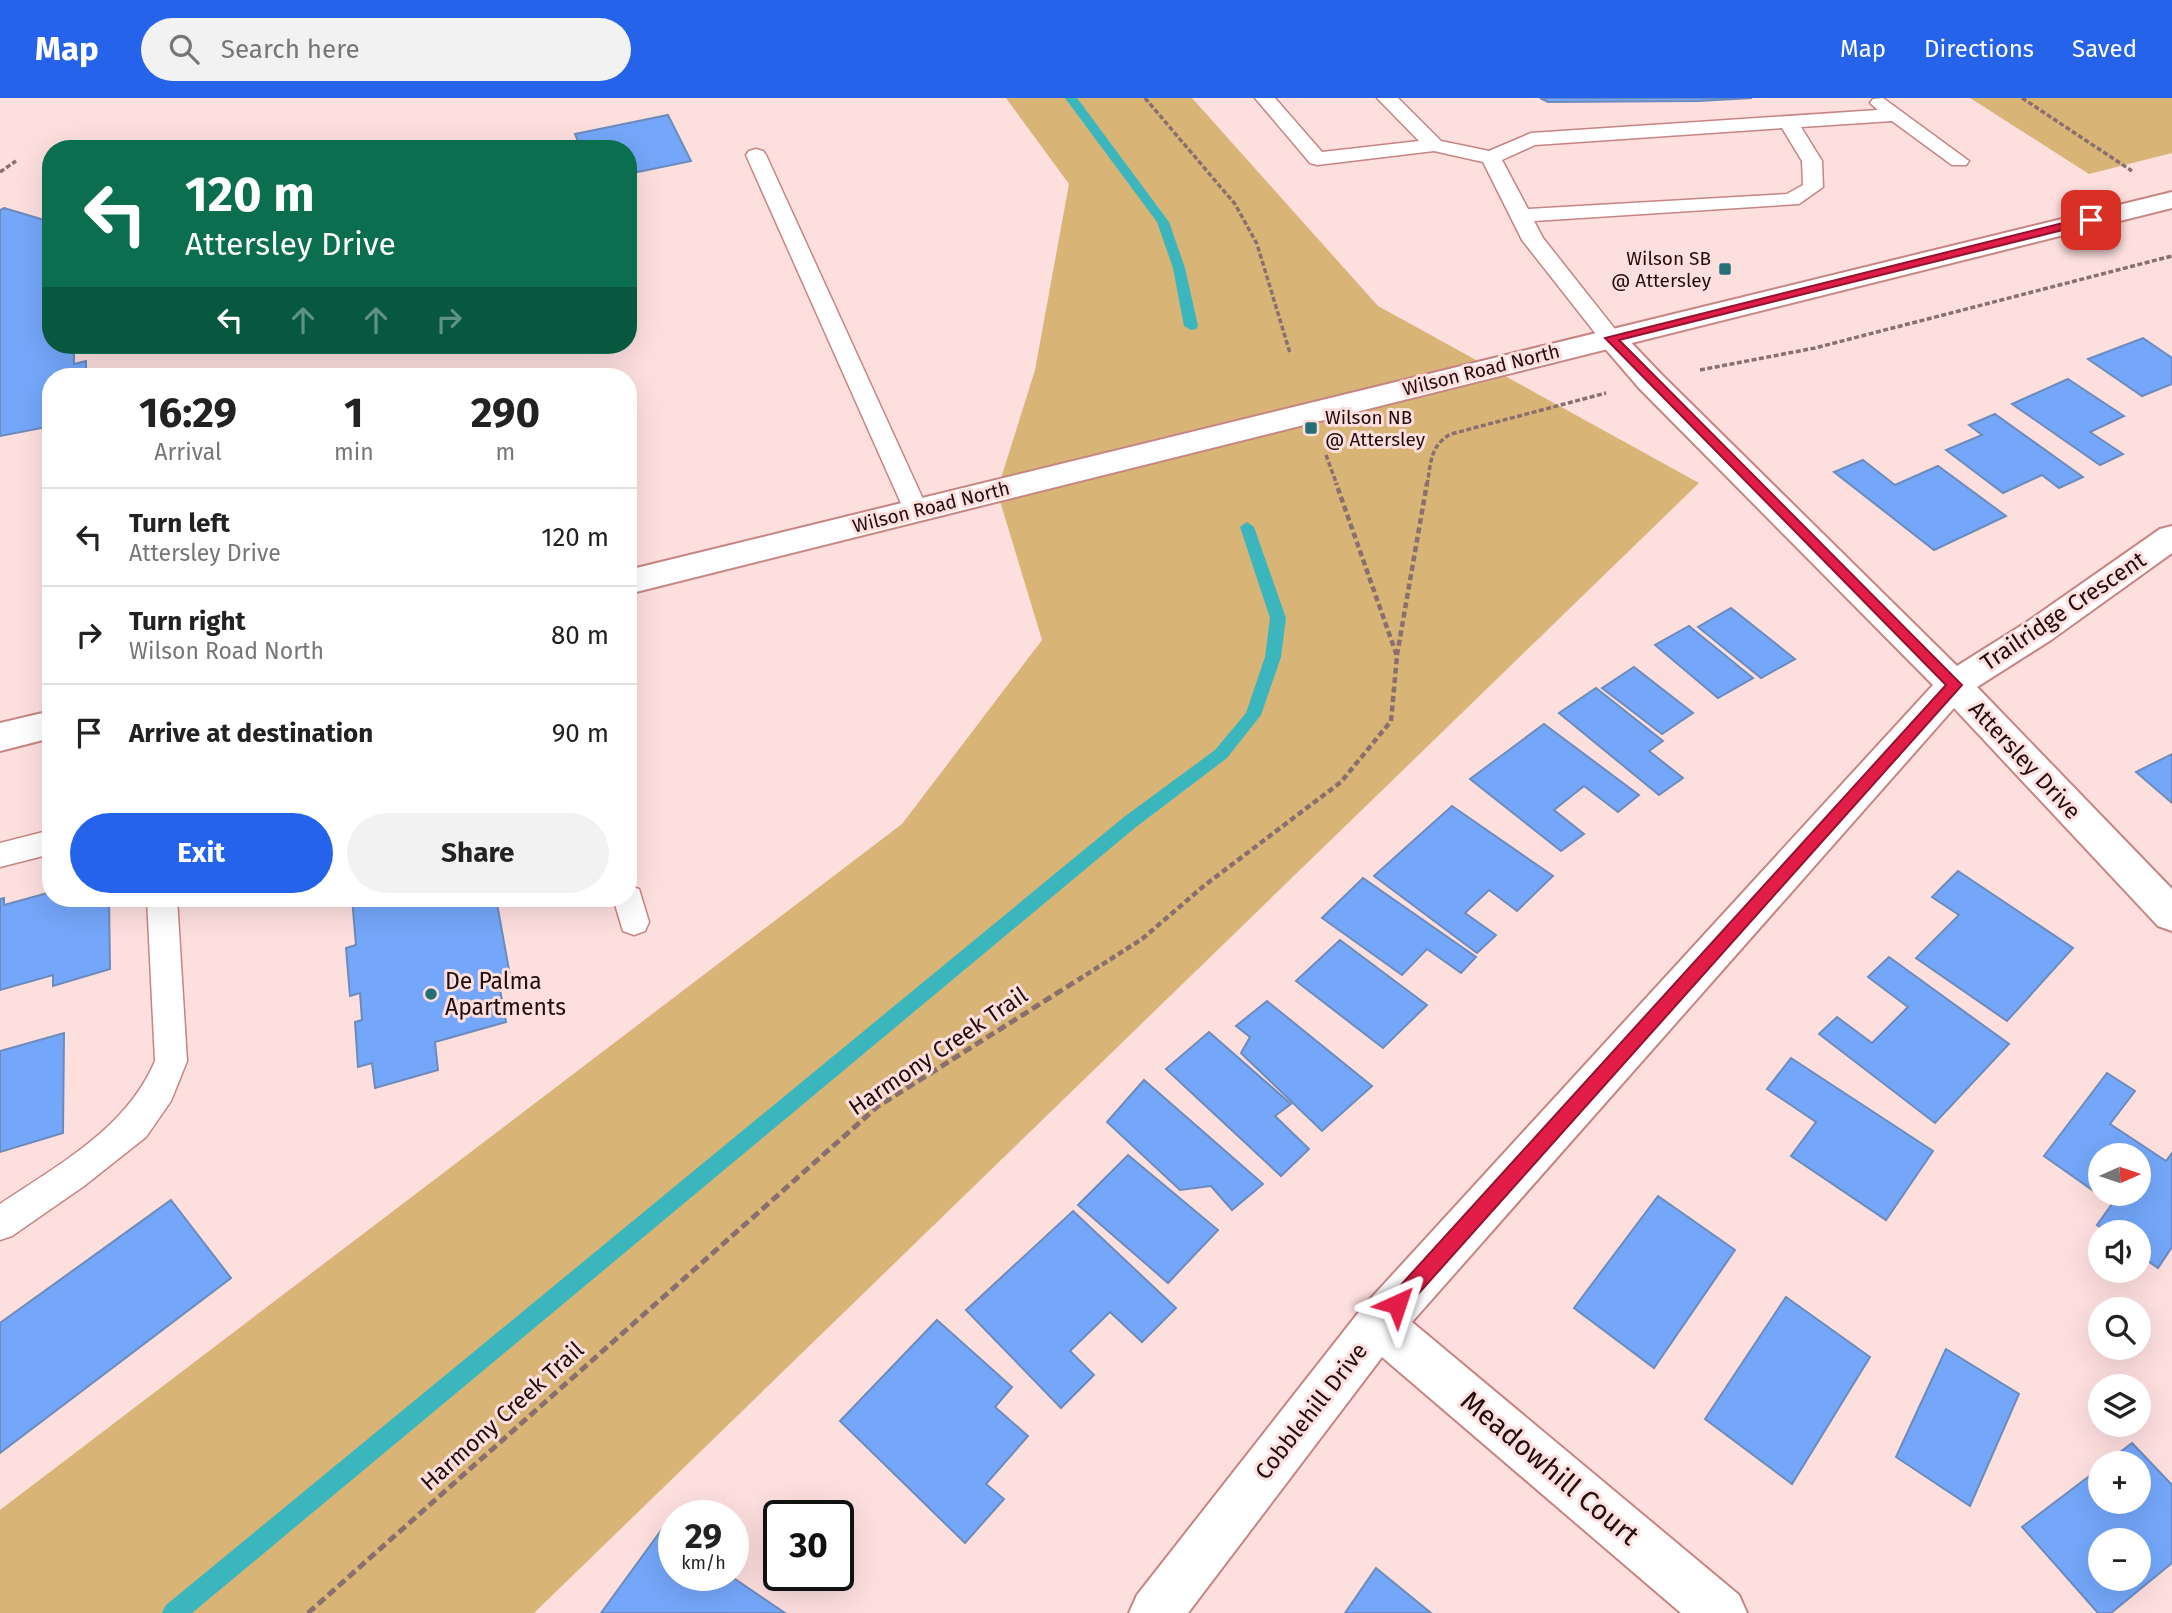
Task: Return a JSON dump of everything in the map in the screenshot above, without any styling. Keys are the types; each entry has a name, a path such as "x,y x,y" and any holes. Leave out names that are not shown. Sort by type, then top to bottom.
{"street":[{"name":"Wilson Road North","path":"637,580 2172,200"},
{"name":"Attersley Drive","path":"1611,338 1954,685 2172,915"},
{"name":"Trailridge Crescent","path":"1954,685 2039,631 2172,537"},
{"name":"Cobblehill Drive","path":"1155,1613 1379,1324 1954,685"},
{"path":"0,737 42,726"},
{"name":"Meadowhill Court","path":"1379,1324 1721,1613"}],"lane":[{"path":"1265,98 1317,159 1434,145 1491,158 1531,139 1895,115"},
{"path":"1387,98 1434,145"},
{"path":"1874,98 1959,161"},
{"path":"1521,216 1792,200 1813,187 1812,161 1789,122"},
{"path":"756,155 916,510"},
{"path":"1491,158 1532,240 1611,338"},
{"path":"0,855 42,844"},
{"path":"0,1224 72,1175 134,1126 159,1091 170,1061 162,907"}],"path":[{"path":"1145,98 1235,204 1257,244 1290,353"},
{"path":"2022,98 2134,172"},
{"path":"0,172 16,160"},
{"path":"1691,372 1815,348 2172,256"},
{"path":"1397,656 1433,451 1438,441 1451,434 1606,393"},
{"name":"Harmony Creek Trail","path":"308,1613 877,1107 1142,939 1205,885 1341,782 1391,721 1397,656 1326,455"}],"shaded area":[{"path":"1006,98 1192,98 1378,306 1699,483 534,1613 0,1613 0,1510 902,824 1042,640 997,491 1035,370 1069,184"},
{"path":"1970,98 2172,98 2172,153 2089,174"}],"building":[{"path":"1540,98 1752,98 1548,102"},
{"path":"668,115 691,161 637,172 637,140 577,140 575,134"},
{"path":"4,208 42,219 42,354 74,354 74,364 86,361 86,368 42,368 42,428 0,436 0,210"},
{"path":"2143,338 2172,358 2172,384 2142,396 2088,359"},
{"path":"2068,379 2124,416 2090,432 2123,454 2100,465 2012,404"},
{"path":"1995,414 2083,477 2059,488 2042,475 2003,493 1946,450 1982,435 1969,425"},
{"path":"1863,460 1895,485 1938,466 2006,516 1934,550 1834,472"},
{"path":"1731,608 1795,659 1761,678 1698,627"},
{"path":"1689,626 1753,678 1718,698 1655,645"},
{"path":"1634,667 1693,713 1662,734 1602,688"},
{"path":"1596,688 1663,741 1649,751 1683,778 1659,795 1559,713"},
{"path":"1544,724 1639,795 1618,812 1584,786 1554,810 1584,834 1561,851 1470,779"},
{"path":"2172,754 2172,803 2136,772"},
{"path":"1452,806 1553,876 1517,911 1489,890 1465,913 1496,935 1477,953 1374,876"},
{"path":"1958,871 2073,948 2007,1021 1916,958 1959,915 1932,897"},
{"path":"1363,878 1476,957 1461,973 1427,949 1402,975 1322,918"},
{"path":"42,894 42,907 109,907 110,969 53,986 53,975 0,990 0,899 4,898 4,905"},
{"name":"De Palma Apartments","path":"353,907 498,907 511,981 499,984 506,1022 435,1042 438,1070 375,1088 372,1063 358,1067 355,1022 362,1020 360,993 350,996 346,948 356,945"},
{"path":"1340,940 1427,1005 1383,1048 1296,981"},
{"path":"1889,957 2009,1044 1935,1123 1819,1034 1837,1017 1872,1043 1908,1007 1868,977"},
{"path":"1267,1001 1372,1086 1322,1131 1241,1053 1250,1037 1236,1026"},
{"path":"1209,1032 1291,1104 1275,1116 1309,1149 1281,1176 1166,1069"},
{"path":"64,1033 63,1133 0,1152 0,1051"},
{"path":"1791,1058 1933,1151 1886,1220 1791,1156 1816,1122 1767,1089"},
{"path":"2107,1073 2135,1091 2110,1124 2139,1143 2088,1143 2088,1187 2044,1156"},
{"path":"1144,1080 1263,1184 1232,1210 1211,1186 1180,1190 1107,1122"},
{"path":"2151,1151 2166,1161 2172,1153 2172,1247 2158,1268 2151,1263 2151,1220 2101,1220 2111,1206 2151,1206"},
{"path":"1128,1155 1218,1230 1168,1283 1078,1205"},
{"path":"1658,1196 1735,1250 1654,1368 1574,1308"},
{"path":"171,1200 231,1278 0,1453 0,1323"},
{"path":"1073,1211 1176,1308 1142,1342 1110,1312 1070,1351 1094,1375 1061,1408 966,1310"},
{"path":"1786,1297 1870,1357 1792,1484 1705,1419"},
{"path":"937,1320 1012,1387 995,1407 1028,1436 986,1484 1004,1499 965,1543 840,1421"},
{"path":"1946,1349 2019,1394 1970,1506 1896,1457"},
{"path":"2132,1443 2140,1451 2122,1451"},
{"path":"2151,1463 2172,1485 2172,1563 2151,1580 2151,1528 2088,1528 2088,1591 2138,1591 2111,1613 2098,1613 2022,1527 2088,1477 2088,1514 2151,1514"},
{"path":"658,1535 658,1591 749,1591 749,1589 785,1613 601,1613"},
{"path":"1376,1568 1431,1613 1345,1613"}],"waterway":[{"path":"1071,98 1163,222 1179,268 1191,326"},
{"path":"174,1613 1130,822 1221,754 1253,715 1273,657 1278,618 1247,527"}],"place":[{"name":"Wilson SB @ Attersley","path":"1725,269"},
{"name":"Wilson NB @ Attersley","path":"1311,428"},
{"name":"De Palma Apartments","path":"431,994"}],"route":[{"path":"1397,1304 1954,685 1650,381 1611,338 2091,220"}]}
